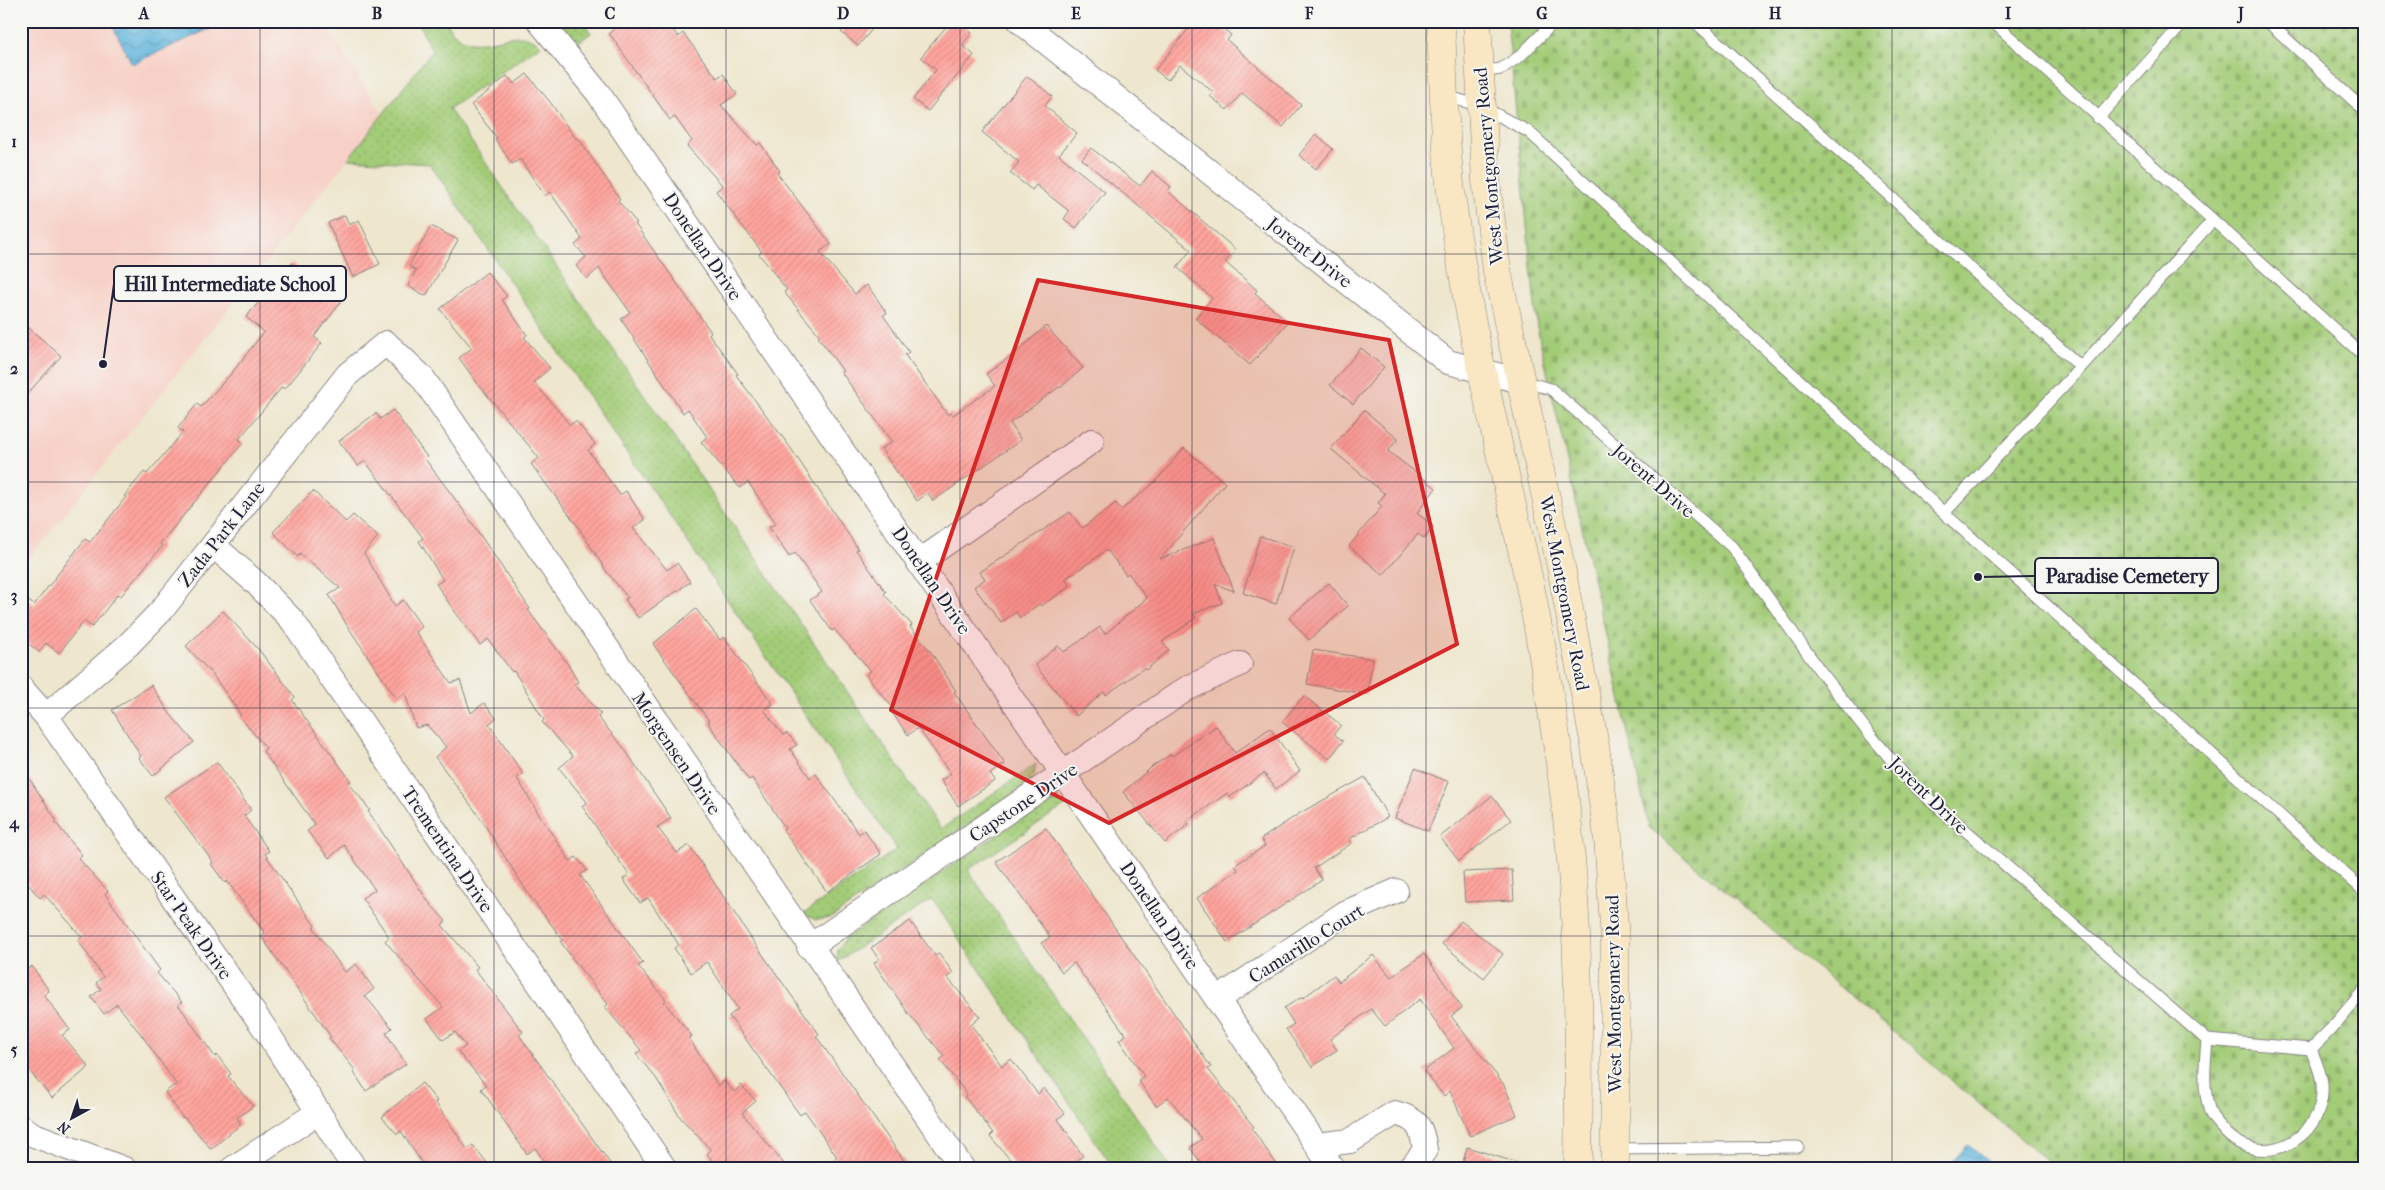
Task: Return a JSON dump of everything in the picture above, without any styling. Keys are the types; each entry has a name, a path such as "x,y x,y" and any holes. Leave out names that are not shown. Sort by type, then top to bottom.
{"main road":[{"name":"West Montgomery Road","path":"1441,21 1450,183 1462,271 1528,577 1558,752 1568,828 1578,943 1580,1055 1578,1169"},
{"name":"West Montgomery Road","path":"1477,21 1486,181 1497,271 1562,567 1596,746 1608,837 1615,940 1615,1159"}],"street":[{"name":"Donellan Drive","path":"539,21 598,93 1334,1169"},
{"name":"Jorent Drive","path":"1020,21 1448,362 1520,381"},
{"name":"Zada Park Lane","path":"46,716 128,645 161,611 348,374 386,343"},
{"name":"Morgensen Drive","path":"386,343 422,378 809,947 963,1169"},
{"path":"919,562 1092,441"},
{"name":"Trementina Drive","path":"213,545 256,583 292,620 665,1169"},
{"name":"Capstone Drive","path":"809,947 1186,689 1240,664"},
{"name":"Star Peak Drive","path":"21,688 46,716 265,1029 317,1113 355,1169"},
{"name":"Camarillo Court","path":"1218,1000 1345,913 1396,891"},
{"path":"1317,1145 1350,1141 1395,1112 1411,1118 1423,1132 1425,1150 1409,1169"},
{"path":"232,1169 317,1113"},
{"path":"21,1127 34,1135 124,1169"}],"lane":[{"path":"1479,72 1501,69 1520,56 1555,21"},
{"path":"1694,21 2082,368"},
{"path":"1992,21 2364,356"},
{"path":"2098,118 2185,21"},
{"path":"2266,21 2364,110"},
{"path":"1444,95 1481,106 1529,132 1944,513 2364,891"},
{"path":"1944,513 2082,368 2213,220"},
{"name":"Jorent Drive","path":"1520,381 1551,389 1732,548 1818,668 1867,731 1912,784 2207,1040"},
{"path":"2312,1049 2364,990"},
{"path":"2207,1040 2312,1049 2322,1085 2319,1111 2308,1131 2286,1147 2266,1151 2246,1146 2226,1134 2210,1113 2204,1083 2207,1040"},
{"path":"1615,1159 1798,1147"}],"highlighted area":[{"path":"1038,280 1389,340 1457,644 1109,823 891,710"}],"shaded area":[{"path":"21,21 110,21 132,64 227,21 322,21 383,115 21,569"}],"green space":[{"path":"420,21 447,21 455,34 470,42 486,42 519,36 531,39 541,45 449,109 941,829 1036,764 1034,776 1026,785 831,918 816,920 803,914 897,849 430,164 348,159 432,51 420,27"},
{"path":"560,21 582,21 591,33 576,44 561,27"},
{"path":"1507,21 2364,21 2364,1169 2057,1169 1649,827 1537,327"},
{"path":"1052,801 1066,805 968,870 1172,1169 1114,1169 932,899 837,962 838,949 846,938 1041,805"}],"water":[{"path":"110,21 227,21 132,64"},
{"path":"1968,1145 1997,1169 1945,1169"}],"building":[{"path":"626,21 667,21 678,37 683,33 717,78 723,74 737,94 721,105 757,145 760,143 780,171 777,173 831,244 820,252 855,294 867,285 887,313 883,315 909,352 905,355 948,415 951,413 953,415 995,386 986,374 1014,354 1046,326 1083,368 1060,388 1010,423 1021,440 933,501 928,493 917,501 881,449 892,442 841,372 843,371 818,337 820,336 784,292 787,290 759,254 762,252 716,191 723,186 687,146 692,141 675,117 670,120 609,33"},
{"path":"850,21 879,21 858,46 841,32"},
{"path":"951,21 957,21 972,33 962,45 974,55 928,111 913,99 936,70 921,57"},
{"path":"1195,21 1214,21 1231,35 1227,40 1301,105 1283,127 1242,93 1227,110 1210,96 1213,92 1180,65 1168,80 1155,70"},
{"path":"527,74 550,102 576,139 578,138 620,199 618,201 637,223 635,224 711,332 709,334 738,374 736,375 790,447 858,549 856,550 886,592 884,594 912,625 910,627 931,652 956,691 954,692 1005,764 990,774 995,781 958,806 941,780 951,774 918,728 908,735 890,710 893,708 866,675 871,671 834,629 832,631 810,600 822,592 795,553 789,557 769,527 776,523 748,482 740,488 701,442 707,437 688,409 683,413 621,319 630,312 599,268 587,279 576,266 586,257 575,245 582,239 550,192 545,196 520,159 512,164 495,139 497,138 471,105 507,76 514,84"},
{"path":"1027,76 1052,96 1045,106 1077,133 1059,155 1105,192 1076,228 1064,219 1069,211 1036,185 1032,190 1010,173 1019,162 982,132"},
{"path":"1316,134 1333,149 1316,169 1299,155"},
{"path":"1091,148 1140,186 1152,171 1171,187 1168,191 1236,250 1225,262 1257,290 1255,293 1288,322 1250,365 1195,318 1212,298 1177,267 1191,250 1082,159"},
{"path":"345,215 349,225 359,220 380,264 353,277 328,223"},
{"path":"431,226 458,240 426,296 408,286 416,270 409,266"},
{"path":"292,263 341,302 314,337 322,343 285,389 282,387 239,439 243,443 160,544 162,546 121,596 118,594 92,627 84,621 59,653 46,643 39,652 21,638 21,595 34,605 85,539 90,542 144,472 147,474 183,432 178,428 197,404 201,407 230,375 264,332 246,317"},
{"path":"487,272 507,296 502,300 527,335 524,337 550,368 534,382 570,425 576,421 595,444 588,450 620,495 626,491 645,520 633,528 667,570 677,563 690,582 638,618 625,599 628,598 607,572 577,525 531,464 539,458 459,358 472,348 440,309"},
{"path":"21,321 61,356 21,401"},
{"path":"1361,348 1384,367 1353,404 1330,385"},
{"path":"393,410 427,457 425,459 464,511 530,609 528,610 567,663 578,682 574,684 601,714 598,717 623,747 671,818 657,827 677,853 689,845 755,944 819,1034 816,1036 910,1169 820,1169 837,1157 805,1111 800,1115 729,1016 738,1009 707,962 691,973 674,948 679,945 648,898 640,903 623,879 629,875 582,806 587,802 559,768 573,756 542,722 544,720 514,671 512,672 488,639 480,645 453,609 436,584 443,580 419,541 423,538 365,461 358,466 339,441 376,413 380,419"},
{"path":"1364,410 1398,439 1388,451 1436,488 1417,513 1433,526 1424,539 1418,534 1383,575 1349,546 1382,506 1378,503 1385,494 1331,449"},
{"path":"1184,448 1225,483 1160,559 1214,538 1234,591 1215,584 1222,603 1193,614 1196,618 1162,642 1169,650 1146,670 1144,668 1106,695 1104,692 1076,716 1035,665 1058,646 1064,652 1100,627 1105,634 1147,598 1107,550 1065,579 1070,586 1041,606 1039,604 1020,618 1016,612 1001,623 974,587 985,579 980,572 1070,512 1082,528 1116,503 1121,510 1155,482"},
{"path":"313,491 346,522 353,515 378,537 364,553 395,606 403,600 422,627 416,632 451,683 460,680 471,713 484,703 496,718 489,724 523,774 517,778 540,816 570,861 576,857 587,870 580,875 643,963 638,966 692,1036 689,1038 718,1086 724,1081 734,1092 741,1085 756,1101 742,1113 788,1169 720,1169 707,1154 711,1150 680,1117 656,1078 636,1054 641,1050 605,1007 608,1004 560,941 563,940 531,898 479,816 435,757 446,747 427,725 416,728 405,693 396,698 348,627 329,595 340,588 300,554 298,557 273,532"},
{"path":"1260,536 1294,547 1276,604 1243,593"},
{"path":"1329,583 1348,606 1309,640 1289,618"},
{"path":"696,609 720,640 724,637 773,704 764,710 783,735 787,733 797,745 790,749 810,778 816,774 859,834 864,830 881,854 827,892 783,830 785,828 752,778 749,780 737,764 708,723 710,722 653,644"},
{"path":"223,611 259,650 295,697 292,700 351,781 348,782 370,810 368,811 430,904 446,921 442,925 478,967 475,969 523,1032 519,1035 614,1169 549,1169 535,1148 527,1154 481,1089 486,1085 458,1052 466,1046 455,1032 443,1040 427,1019 443,1007 385,941 389,937 362,898 375,890 344,845 329,858 307,831 315,825 263,751 266,748 239,716 241,715 212,674 186,646"},
{"path":"1313,650 1373,659 1367,694 1307,684"},
{"path":"151,685 170,714 194,742 153,776 139,758 141,756 112,710"},
{"path":"1304,696 1341,725 1334,734 1343,741 1329,759 1282,722"},
{"path":"1216,726 1235,753 1270,728 1300,771 1276,789 1264,773 1230,797 1227,793 1186,822 1189,824 1165,843 1123,792 1153,766 1171,754 1172,756"},
{"path":"217,762 251,810 244,816 269,851 265,854 315,926 313,927 345,972 356,964 374,989 365,996 392,1028 386,1033 406,1064 366,1091 353,1071 355,1070 329,1038 331,1037 261,936 265,933 227,881 225,883 211,864 213,862 164,797"},
{"path":"21,766 57,821 55,822 82,855 78,858 108,891 105,894 160,970 157,973 182,1002 178,1004 215,1057 217,1055 231,1074 228,1076 253,1106 237,1118 241,1124 211,1149 183,1118 165,1092 176,1084 117,1004 104,1014 91,997 101,989 96,983 103,977 78,940 82,937 44,894 40,898 21,876"},
{"path":"1415,768 1449,782 1428,831 1395,818"},
{"path":"1365,777 1388,817 1349,839 1352,843 1314,868 1322,880 1227,942 1197,898 1238,870 1235,865 1265,846 1261,839 1300,813"},
{"path":"1492,796 1511,820 1459,861 1440,837"},
{"path":"1046,828 1211,1067 1208,1069 1254,1127 1252,1129 1280,1169 1206,1169 1190,1148 1202,1139 1168,1097 1156,1106 1138,1080 1144,1076 1119,1040 1126,1035 1074,963 1062,972 1041,943 1050,937 996,862"},
{"path":"1512,870 1514,900 1465,902 1463,872"},
{"path":"910,921 935,956 939,953 953,973 947,977 980,1017 971,1025 1002,1066 1011,1059 1038,1094 1044,1088 1065,1113 1058,1119 1083,1156 1065,1169 1018,1169 990,1136 993,1133 964,1096 967,1094 940,1060 944,1056 908,1013 874,963 879,959 871,948"},
{"path":"1461,921 1503,954 1484,978 1442,944"},
{"path":"1424,954 1462,1008 1451,1016 1504,1085 1517,1115 1470,1136 1450,1091 1444,1096 1424,1071 1454,1048 1420,999 1385,1026 1371,1009 1330,1039 1337,1050 1312,1067 1286,1029 1294,1024 1284,1008 1303,998 1334,975 1339,982 1373,955 1391,977"},
{"path":"32,966 49,991 44,995 70,1030 62,1035 89,1067 52,1098 21,1061 21,974"},
{"path":"422,1083 437,1101 435,1102 467,1149 473,1145 492,1169 426,1169 401,1131 397,1134 382,1117"},
{"path":"1467,1147 1524,1165 1523,1169 1461,1169"}],"place":[{"name":"Hill Intermediate School","path":"103,364"},
{"name":"Paradise Cemetery","path":"1978,577"}]}
